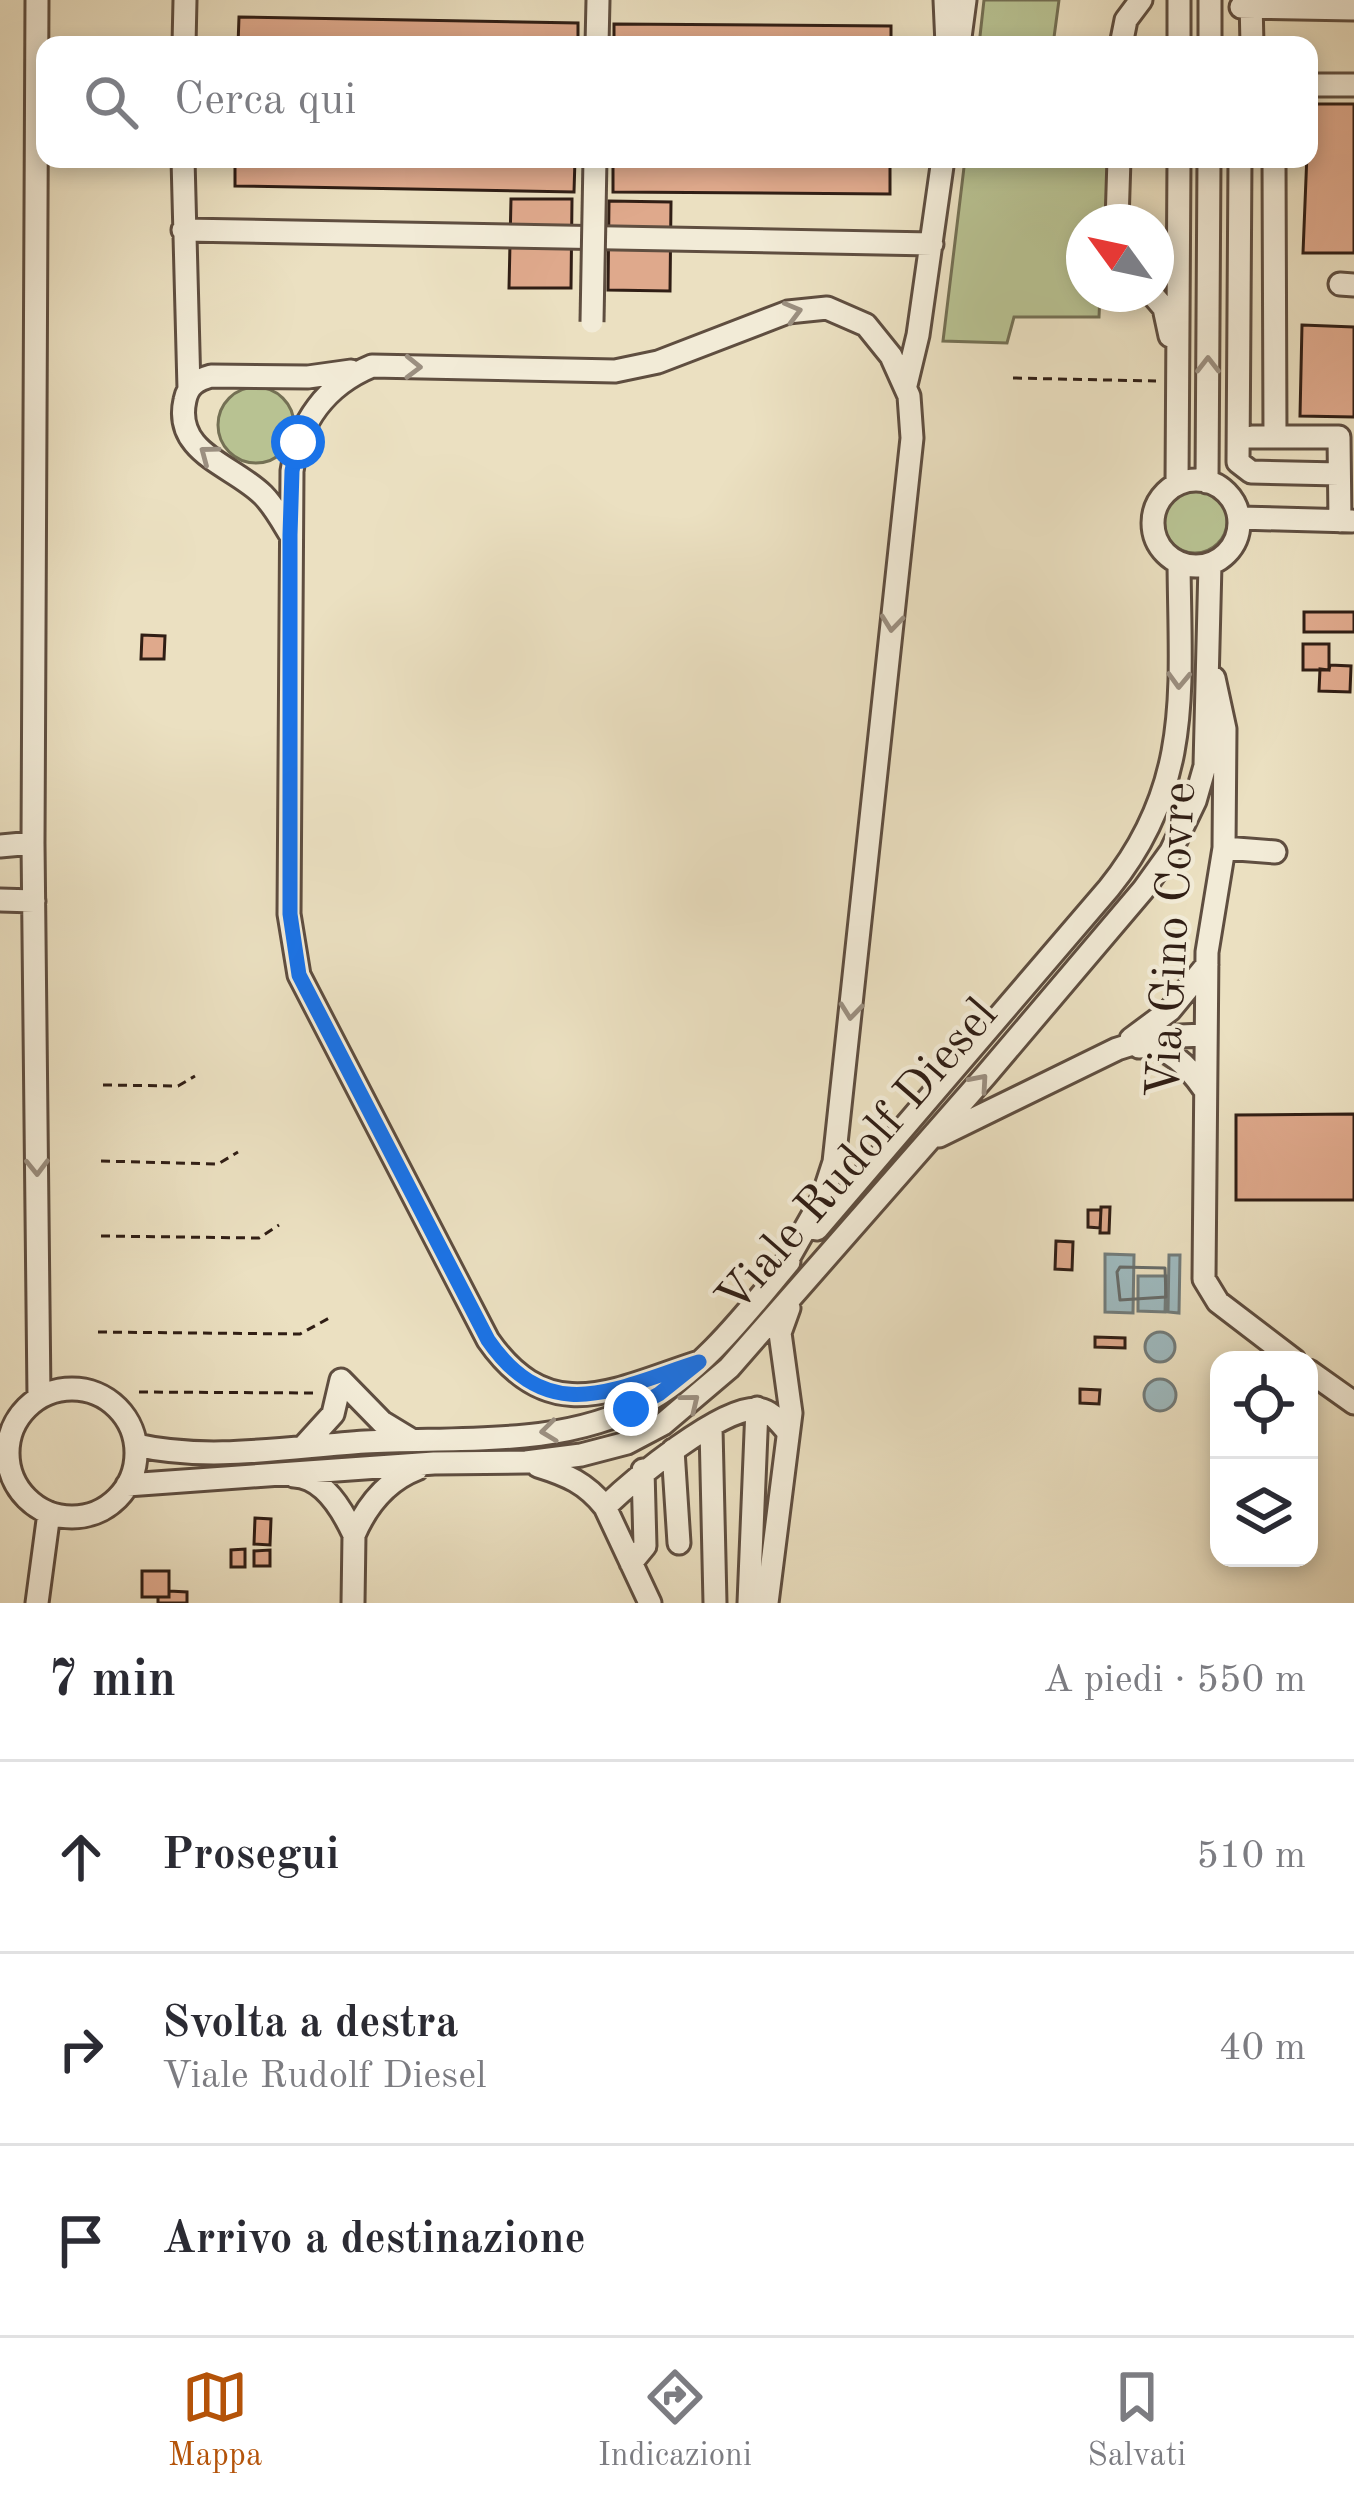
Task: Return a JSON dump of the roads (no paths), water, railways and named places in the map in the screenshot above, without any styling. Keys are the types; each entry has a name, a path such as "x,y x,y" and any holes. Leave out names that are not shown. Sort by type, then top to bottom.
{"street":[{"path":"37,0 37,36"},
{"path":"184,36 185,0"},
{"path":"597,36 598,0"},
{"path":"945,0 946,36"},
{"path":"960,36 965,0"},
{"path":"1123,36 1126,20 1141,0"},
{"path":"1179,0 1179,36"},
{"path":"1210,0 1210,36"},
{"path":"1246,4 1354,9"},
{"path":"1242,36 1246,4"},
{"path":"1246,4 1251,36"},
{"path":"1318,85 1354,85"},
{"path":"36,168 33,843 39,1397"},
{"path":"183,168 189,389 184,409 189,439 264,496 290,535"},
{"path":"592,322 595,168"},
{"path":"780,1274 822,1199 834,1162 912,438 906,385 943,168"},
{"path":"1117,204 1118,168"},
{"path":"1177,484 1179,168"},
{"path":"1208,482 1209,168"},
{"path":"1240,168 1238,458 1242,468 1251,472 1339,474"},
{"path":"1253,168 1264,296"},
{"path":"1251,472 1263,437 1264,296 1273,168"},
{"path":"183,230 932,244"},
{"path":"189,389 197,380 211,376 319,377 372,366 615,371 658,362 788,312 814,307 839,310 866,325 891,356 906,385"},
{"path":"1165,312 1179,393"},
{"path":"372,366 333,388 301,434 292,471 290,927 294,957 309,998 488,1340 511,1367 543,1390 573,1397 603,1393 699,1362"},
{"path":"1239,518 1347,521 1339,437 1263,437"},
{"path":"1208,482 1228,495 1239,518 1232,546 1210,564 1179,563 1158,545 1153,518 1165,493 1177,484 1208,482"},
{"name":"Viale Rudolf Diesel","path":"136,1445 186,1454 493,1438 583,1427 647,1402 699,1362 780,1274 1109,888 1141,843 1163,799 1175,754 1179,563"},
{"name":"Viale Rudolf Diesel","path":"128,1485 434,1463 526,1462 601,1451 663,1424 715,1382 1135,901 1171,851 1195,801 1205,766 1210,564"},
{"name":"Via Gino Covre","path":"1208,661 1225,720 1224,848 1207,964 1204,1035 1208,1290 1282,1351"},
{"path":"0,846 33,843"},
{"path":"1224,848 1275,852"},
{"path":"0,900 34,901"},
{"path":"928,1142 1117,1048 1170,1010 1207,964"},
{"path":"1117,1048 1155,1037 1204,1035"},
{"path":"1117,1048 1165,1050 1205,1090"},
{"path":"766,1603 791,1403 781,1328 808,1279"},
{"path":"1318,1377 1354,1403"},
{"path":"303,1447 329,1420 341,1380 377,1418 410,1440"},
{"path":"59,1390 101,1395 118,1407 136,1445 128,1485 101,1510 67,1517 31,1503 10,1469 8,1448 23,1411 39,1397 59,1390"},
{"path":"605,1507 643,1470 732,1416 757,1408 772,1414 788,1432"},
{"path":"749,1603 757,1408"},
{"path":"711,1428 715,1603"},
{"path":"673,1450 679,1543"},
{"path":"526,1462 589,1487 605,1507 650,1603"},
{"path":"353,1603 354,1535 365,1512 384,1488 434,1463"},
{"path":"632,1563 645,1546 643,1470"},
{"path":"257,1475 305,1476 335,1502 354,1535"},
{"path":"37,1603 49,1513"}],"water":[{"path":"1105,1254 1134,1255 1133,1313 1105,1312"},
{"path":"1169,1255 1180,1255 1179,1313 1168,1312"},
{"path":"1138,1276 1166,1276 1165,1312 1138,1311"},
{"path":"1160,1332 1175,1347 1160,1362 1145,1347"},
{"path":"1160,1379 1171,1384 1176,1395 1171,1406 1160,1411 1149,1406 1144,1395 1149,1384"}]}
